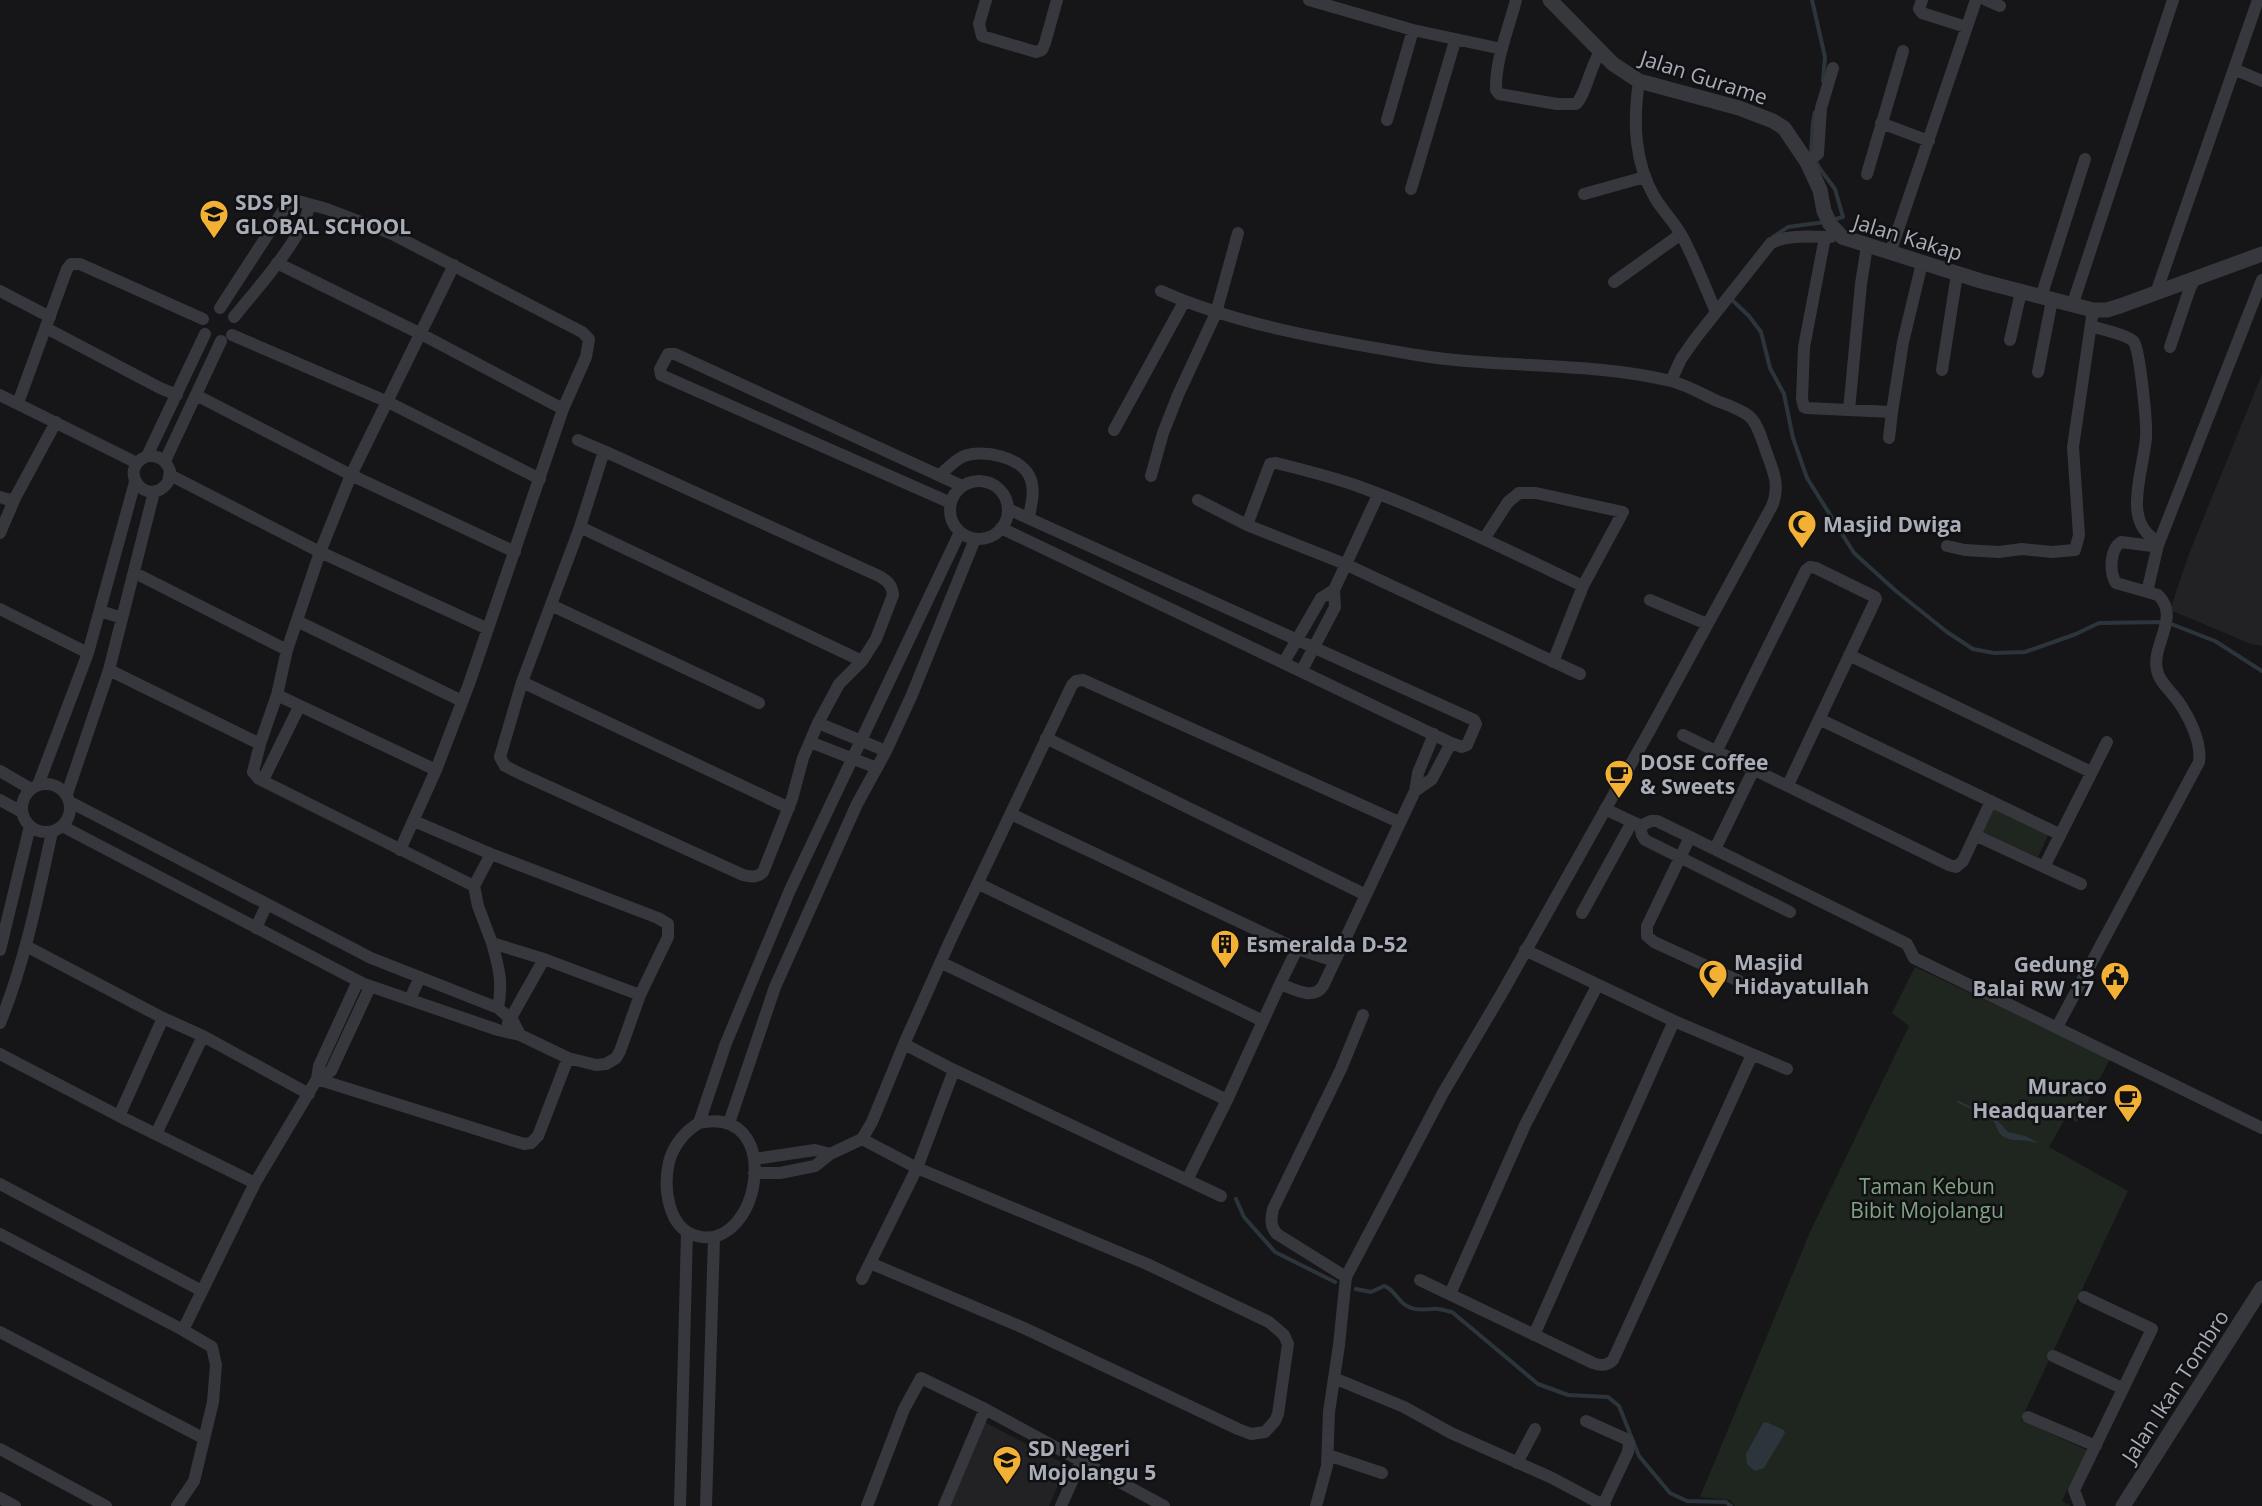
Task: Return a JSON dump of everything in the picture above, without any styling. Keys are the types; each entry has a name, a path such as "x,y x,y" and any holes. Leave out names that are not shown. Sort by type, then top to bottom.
{"street":[{"path":"986,0 979,24 982,36 1036,52 1042,50 1045,43 1057,0"},
{"path":"1309,0 1413,30 1502,49"},
{"path":"1516,0 1502,49 1497,92 1516,98 1576,104 1580,100 1600,52"},
{"name":"Jalan Gurame","path":"1550,0 1600,52 1639,81 1739,108 1773,121 1784,128 1812,159 1827,224 1842,237"},
{"path":"1922,0 1919,9 1922,13 1966,27"},
{"path":"1890,253 1976,0"},
{"path":"1986,0 2000,6"},
{"path":"2072,306 2173,0"},
{"path":"2156,293 2258,0"},
{"path":"1387,120 1413,30"},
{"path":"1411,189 1455,40"},
{"path":"1867,174 1903,51"},
{"path":"1812,159 1821,108 1833,68"},
{"path":"2234,69 2262,81"},
{"path":"1639,81 1636,106 1636,146 1645,177 1661,207 1681,234 1720,307"},
{"path":"1881,123 1929,141"},
{"path":"2038,372 2046,299 2085,159"},
{"path":"1584,194 1645,177"},
{"path":"220,308 283,211 290,204 298,201 327,209 392,234 454,265 589,339 586,357 563,410 462,701 436,770 400,850"},
{"path":"234,318 277,263 304,223 309,205"},
{"path":"1827,224 1804,347 1803,405 1806,408 1893,412"},
{"name":"Jalan Kakap","path":"1671,381 1687,350 1772,243 1827,224"},
{"path":"1151,476 1163,433 1178,395 1216,313 1238,232"},
{"path":"1614,282 1681,234"},
{"name":"Jalan Kakap","path":"1842,237 1957,274 2093,310"},
{"path":"1849,410 1861,284 1867,246"},
{"path":"1947,546 1979,551 2075,550 2079,536 2073,447 2093,310 2107,310 2262,254"},
{"path":"18,403 68,266 75,263 203,319"},
{"path":"277,263 421,334 563,410"},
{"path":"1889,438 1903,342 1922,263"},
{"path":"454,265 351,475 320,552 287,650 277,695 260,744 254,773 257,777 474,886"},
{"path":"1942,370 1957,274"},
{"path":"2170,347 2195,279"},
{"path":"2147,591 2159,544 2262,280"},
{"path":"0,291 160,388 177,395"},
{"path":"1161,291 1216,313 1313,336 1430,357 1594,371 1671,381 1750,417 1766,451 1777,486 1772,506 1526,950 1443,1093 1347,1277 1329,1412 1327,1464 1316,1506"},
{"path":"2010,340 2021,292"},
{"path":"1114,430 1185,302"},
{"path":"22,813 23,802 34,787 88,653 135,482 134,472 177,395 205,334 203,319 208,312 220,308 229,310 236,326 232,334 220,341 165,461"},
{"path":"2091,326 2127,337 2134,343 2140,367 2146,435 2138,495 2138,514 2142,530 2159,544"},
{"path":"205,334 220,341"},
{"path":"232,334 388,402 540,480"},
{"path":"951,503 661,375 660,369 667,355 673,353 962,486"},
{"path":"0,395 142,460 158,457 165,461 170,475 166,485 154,492 142,489 135,482"},
{"path":"196,395 351,475 515,552"},
{"path":"0,533 15,498 56,422"},
{"path":"578,440 888,582 893,595 876,639 862,661 839,684 818,723 803,758 789,808 763,872 759,876 750,877 513,771 502,763 500,751 522,682 580,527 604,452"},
{"path":"940,475 960,458 975,454 1002,457 1014,462 1029,474 1032,482 1029,517"},
{"path":"1247,525 1272,463 1350,484 1378,495 1484,539 1584,586"},
{"path":"170,475 320,552 488,629"},
{"path":"973,482 990,483 1003,494 1008,509 1001,528 993,535 975,539 960,532 954,526 951,518 951,503 962,486 973,482"},
{"path":"0,1023 5,999 26,946 57,829 69,817 68,798 110,670 154,492"},
{"path":"1484,539 1508,502 1519,493 1536,494 1623,512 1584,586 1553,662"},
{"path":"1302,670 1335,608 1334,590 1378,495"},
{"path":"0,497 9,500 15,498"},
{"path":"1198,500 1247,525 1345,564 1580,674"},
{"path":"1001,528 1451,743 1462,747 1467,745 1475,722 1296,638 1008,509"},
{"path":"580,527 862,661"},
{"path":"699,1123 735,1021 790,890 960,532"},
{"path":"729,1123 776,987 857,804 886,750 924,668 975,539"},
{"path":"2057,1027 2199,762 2200,755 2195,734 2178,702 2157,672 2156,664 2167,622 2163,600 2158,595 2147,591 2116,583 2113,576 2113,554 2115,547 2121,542 2152,546 2159,544"},
{"path":"1716,752 1801,579 1810,567 1875,597 1875,605 1788,785"},
{"path":"135,573 287,650"},
{"path":"1284,662 1321,598 1334,590"},
{"path":"1650,600 1707,624"},
{"path":"551,605 759,703"},
{"path":"0,609 88,653"},
{"path":"100,611 122,618"},
{"path":"297,621 462,701"},
{"path":"1849,656 2091,772"},
{"path":"110,670 260,744"},
{"path":"754,1173 780,1173 815,1166 830,1154 862,1139 872,1122 904,1044 1046,738 1076,681 1083,680 1399,822"},
{"path":"522,682 789,808"},
{"path":"277,695 436,770"},
{"path":"263,780 299,707"},
{"path":"1819,719 2059,834"},
{"path":"818,723 886,750"},
{"path":"1280,984 1305,993 1319,992 1415,791 1418,773 1434,734"},
{"path":"1683,735 1956,867 1960,865 1991,801"},
{"path":"1046,738 1366,895"},
{"path":"2044,867 2106,741"},
{"path":"810,742 877,768"},
{"path":"1415,791 1432,779 1451,743"},
{"path":"1715,849 1754,769"},
{"path":"0,771 34,787 47,783 56,785 68,798 371,958 498,1008 509,1018 520,1035"},
{"path":"0,800 22,813 30,826 42,832 57,829 370,987 520,1035 568,1058 596,1065 606,1064 616,1058 640,996 668,937 668,924 491,854 414,820"},
{"path":"1605,809 1636,824 1645,840 1790,912"},
{"path":"1011,814 1297,949 1335,961"},
{"path":"1582,913 1636,824 1657,821 1907,944 1914,958 2262,1128"},
{"path":"0,950 30,826"},
{"path":"1975,835 2081,884"},
{"path":"1690,837 1647,926 1647,936 1654,942 1738,981"},
{"path":"491,854 474,886 478,906 492,943 501,977 502,990 498,1008"},
{"path":"979,884 1263,1021"},
{"path":"256,928 267,904"},
{"path":"492,943 544,959 640,996"},
{"path":"26,946 163,1018 203,1036 309,1094"},
{"path":"1187,1180 1297,949"},
{"path":"1526,950 1674,1021 1787,1070"},
{"path":"505,1032 509,1018 544,959"},
{"path":"942,963 1227,1100"},
{"path":"410,999 420,977"},
{"path":"183,1330 255,1183 317,1079 319,1066 358,981"},
{"path":"1450,1294 1525,1125 1598,986"},
{"path":"317,1079 331,1071 370,987"},
{"path":"1347,1277 1277,1233 1271,1218 1273,1209 1341,1069 1363,1015"},
{"path":"118,1116 163,1018"},
{"path":"1534,1335 1674,1021"},
{"path":"156,1134 203,1036"},
{"path":"904,1044 954,1070 1221,1196"},
{"path":"0,1054 118,1116 255,1183"},
{"path":"1420,1280 1593,1363 1601,1366 1608,1364 1613,1360 1752,1055"},
{"path":"317,1079 524,1144 531,1143 538,1136 568,1058"},
{"path":"862,1279 917,1168 954,1070"},
{"path":"713,1120 729,1123 741,1131 748,1140 754,1158 752,1194 746,1209 730,1229 714,1238 699,1237 687,1232 679,1225 668,1196 669,1161 678,1143 689,1129 699,1123 713,1120"},
{"path":"862,1139 917,1168 1147,1264 1278,1328 1288,1344 1278,1414 1265,1432 1251,1434 1024,1328 870,1263"},
{"path":"754,1158 815,1150 830,1154"},
{"path":"0,1184 202,1291"},
{"path":"680,1506 687,1232"},
{"path":"0,1234 209,1344 214,1351 213,1402 194,1481 177,1506"},
{"path":"706,1506 714,1238"},
{"name":"Jalan Ikan Tombro","path":"2122,1506 2262,1288"},
{"path":"2080,1506 2074,1490 2152,1329 2084,1297"},
{"path":"0,1332 203,1438"},
{"path":"2053,1356 2122,1388"},
{"path":"867,1506 904,1409 921,1378 985,1409 1081,1461 1142,1501 1164,1506"},
{"path":"1334,1378 1404,1407 1451,1433 1599,1504 1628,1452 1629,1443 1626,1439 1586,1421"},
{"path":"944,1506 985,1409"},
{"path":"2028,1417 2096,1446"},
{"path":"1517,1463 1535,1429"},
{"path":"0,1449 106,1506"},
{"path":"1061,1506 1081,1461"},
{"path":"1327,1464 1382,1473"},
{"path":"0,1498 15,1506"}],"shaded area":[{"path":"2262,374 2262,646 2251,644 2170,610 2189,554"},
{"path":"1959,1101 1997,1120 2008,1132 2037,1142 2004,1137 1992,1120 1956,1102"},
{"path":"1766,1422 1784,1430 1785,1433 1764,1468 1755,1471 1747,1464 1746,1454 1763,1423"},
{"name":"SD Negeri Mojolangu 5","path":"986,1423 1067,1465 1049,1506 948,1506 981,1424"}],"green space":[{"path":"1993,809 2048,835 2038,857 1983,832"},
{"name":"Taman Kebun Bibit Mojolangu","path":"1915,967 2110,1059 2077,1122 2066,1117 2049,1147 2128,1191 2021,1420 2087,1450 2062,1501 2071,1506 1735,1506 1730,1500 1700,1497 1810,1232 1909,1026 1892,1013"}],"waterway":[{"path":"1812,0 1825,57 1823,81"},
{"path":"1815,112 1811,153 1835,189 1843,217 1832,220"},
{"path":"1773,237 1788,227 1825,222"},
{"path":"1731,299 1749,316 1761,332 1770,368 1784,394 1793,438 1807,478 1854,553 1947,632 1973,649 1994,653 2025,652 2076,634 2099,623 2166,622 2215,641 2262,671"},
{"path":"1236,1199 1244,1217 1275,1252 1335,1282"},
{"path":"1356,1289 1371,1292 1384,1286 1405,1305 1412,1308 1452,1312 1538,1384 1568,1395 1608,1397 1619,1406 1639,1456 1670,1493 1687,1501 1726,1502 1731,1506"}],"place":[{"name":"SDS PJ GLOBAL SCHOOL","path":"214,240"},
{"name":"Masjid Dwiga","path":"1802,550"},
{"name":"DOSE Coffee & Sweets","path":"1619,800"},
{"name":"Esmeralda D-52","path":"1225,970"},
{"name":"Masjid Hidayatullah","path":"1713,1000"},
{"name":"Gedung Balai RW 17","path":"2115,1002"},
{"name":"Muraco Headquarter","path":"2128,1124"},
{"name":"SD Negeri Mojolangu 5","path":"1007,1486"}]}
